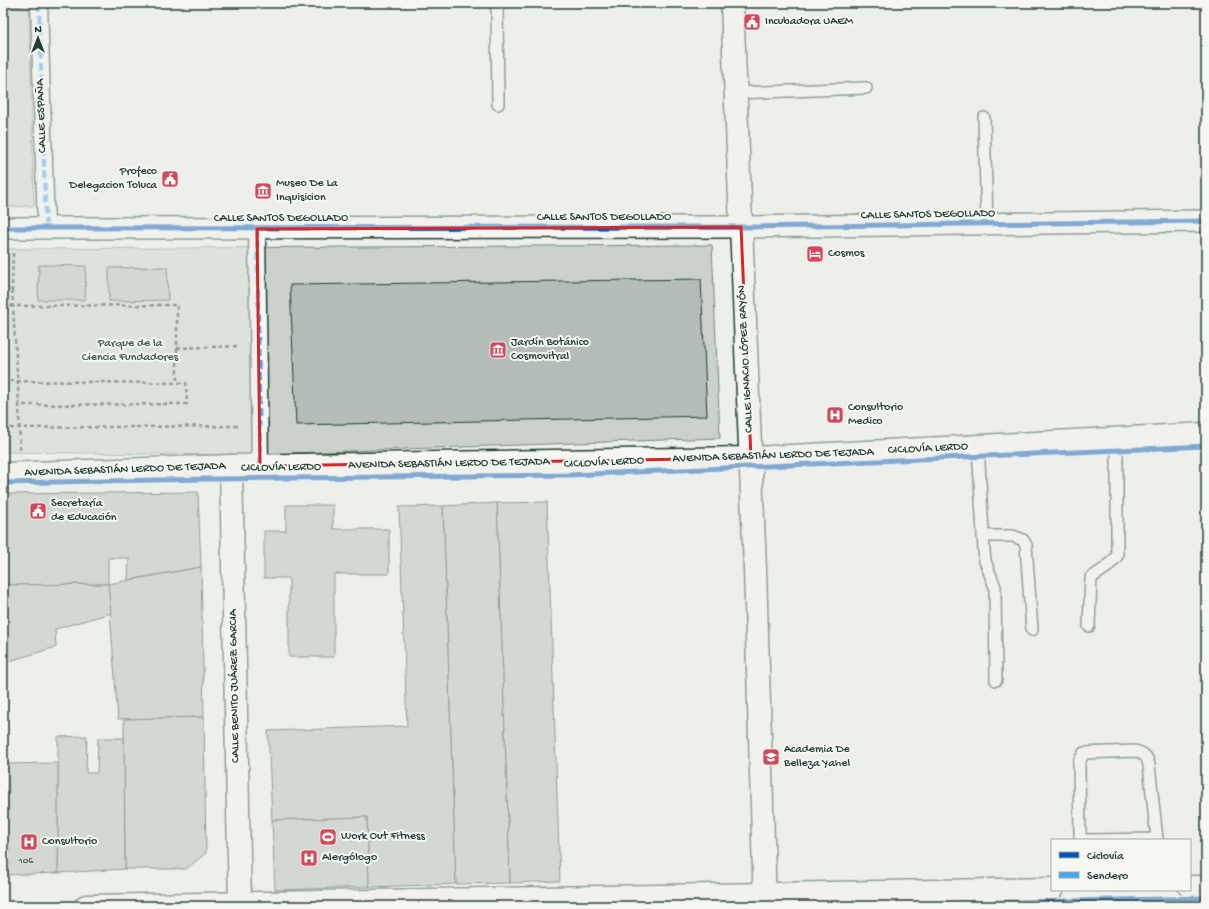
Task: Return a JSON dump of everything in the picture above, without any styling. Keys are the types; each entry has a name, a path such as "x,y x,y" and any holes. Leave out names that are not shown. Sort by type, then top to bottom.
{"main road":[{"name":"CALLE IGNACIO LÓPEZ RAYÓN","path":"732,3 751,458 765,900"},
{"name":"AVENIDA SEBASTIÁN LERDO DE TEJADA","path":"3,474 231,466 751,458 1206,434"},
{"name":"CALLE BENITO JUÁREZ GARCIA","path":"231,466 240,905"},
{"path":"1191,887 1206,887"},
{"path":"86,906 989,898 1051,889"}],"street":[{"name":"CALLE ESPAÑA","path":"39,3 46,229"},
{"name":"CALLE SANTOS DEGOLLADO","path":"8,228 741,228 1206,221"},
{"path":"256,229 260,466"}],"lane":[{"path":"497,3 498,104"},
{"path":"735,93 866,88"},
{"path":"984,118 986,224"},
{"path":"1089,626 1091,578 1106,567 1117,556 1117,438"},
{"path":"978,446 983,536 986,561 995,587 996,680"},
{"path":"983,536 1013,536 1023,540 1026,545 1032,630"},
{"path":"1083,839 1080,838 1079,762 1084,753 1135,751 1143,753 1148,760 1157,839"}],"path":[{"path":"8,228 19,405 19,428"},
{"path":"3,290 12,290"},
{"path":"3,306 177,304 177,384"},
{"path":"177,348 239,346"},
{"path":"3,381 186,384 187,404 19,405"},
{"path":"3,428 260,426"}],"highlighted area":[{"path":"741,227 751,458 260,466 257,229"}],"green space":[{"path":"3,3 29,3 34,206 3,207"},
{"name":"Parque de la Ciencia Fundadores","path":"712,245 720,438 234,455 3,452 3,249"}],"building":[{"path":"3,3 23,3 23,6 3,7"},
{"path":"39,265 86,266 85,300 38,300"},
{"path":"167,267 168,300 109,301 109,268"},
{"name":"Jardín Botánico Cosmovitral","path":"701,279 707,416 296,425 290,285"},
{"path":"198,492 201,567 128,580 129,558 108,558 108,584 3,585 3,494"},
{"path":"547,502 560,881 510,883 497,503"},
{"path":"497,503 510,883 456,884 443,506"},
{"path":"286,505 333,505 333,529 389,529 389,574 334,574 334,657 289,657 289,578 264,578 264,531 286,531"},
{"path":"443,506 456,884 369,887 367,817 272,820 268,731 407,726 399,507"},
{"path":"201,567 204,717 118,719 108,584"},
{"path":"108,584 111,613 55,629 56,647 6,662 5,734 3,734 3,585"},
{"path":"204,717 206,853 186,869 125,869 124,719"},
{"path":"87,736 86,773 97,773 98,738 124,738 125,869 58,873 58,737"},
{"path":"58,763 58,873 3,875 3,764"},
{"path":"367,817 369,887 275,890 272,820"}],"marked path":[{"path":"39,3 46,229"},
{"path":"257,229 260,466"}],"cycle path":[{"path":"3,228 741,227 1206,221"},
{"name":"CICLOVÍA LERDO","path":"3,483 570,475 1206,446"},
{"path":"831,906 1206,898"}],"place":[{"name":"Incubadora UAEM","path":"752,22"},
{"name":"Profeco Delegacion Toluca","path":"170,179"},
{"name":"Museo De La Inquisicion","path":"263,191"},
{"name":"Cosmos","path":"815,254"},
{"name":"Jardín Botánico Cosmovitral","path":"498,350"},
{"name":"Consultorio Medico","path":"835,415"},
{"name":"Secretaría de Educación","path":"38,511"},
{"name":"Academia De Belleza Yahel","path":"771,757"},
{"name":"Work Out Fitness","path":"328,837"},
{"name":"Consultorio","path":"29,842"},
{"name":"Alergólogo","path":"309,858"}]}
